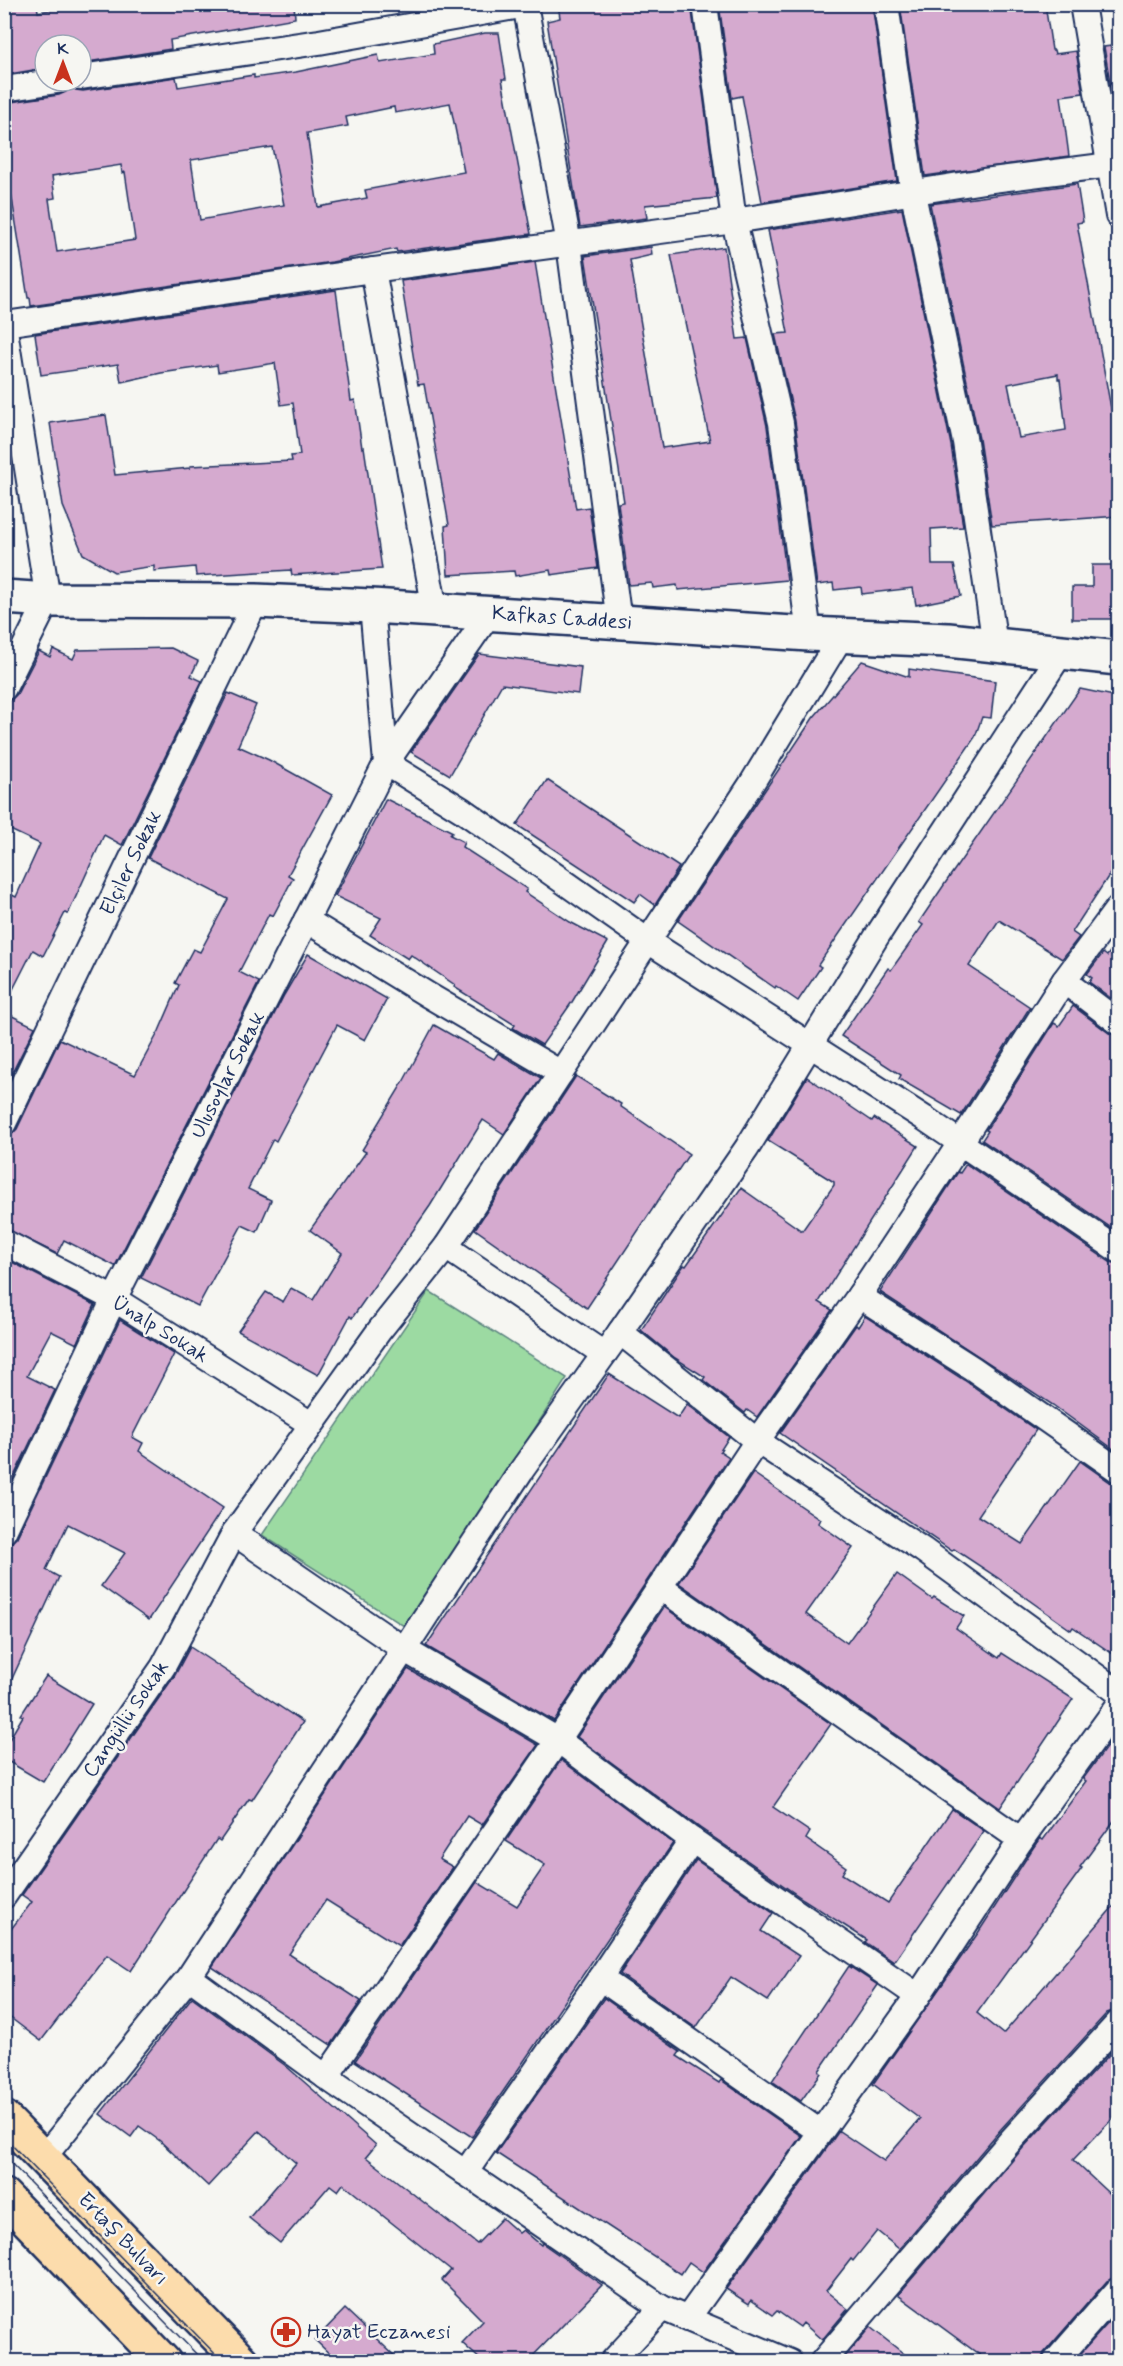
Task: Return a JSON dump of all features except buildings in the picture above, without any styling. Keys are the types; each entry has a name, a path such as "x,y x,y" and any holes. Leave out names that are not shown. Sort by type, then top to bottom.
{"main road":[{"name":"Ertaş Bulvarı","path":"4,2118 242,2361"},
{"path":"4,2196 164,2361"}],"street":[{"path":"705,4 734,221 781,423 809,634"},
{"path":"886,4 913,194 965,442 996,645"},
{"path":"1082,4 1115,164 1119,216"},
{"path":"93,75 319,42 526,5 570,244 620,622"},
{"path":"4,89 33,85"},
{"path":"4,688 48,600 5,324 372,270 734,221 984,181 1115,164"},
{"path":"372,270 435,610"},
{"name":"Kafkas Caddesi","path":"4,597 48,600 256,602 372,606 809,634 948,640 1119,658"},
{"name":"Elçiler Sokak","path":"4,1123 256,602"},
{"path":"372,606 386,763 462,810 648,941 961,1142 1119,1250"},
{"name":"Ulusoylar Sokak","path":"4,1531 114,1299 386,763 489,614"},
{"name":"Cangüllü Sokak","path":"4,1896 163,1667 234,1533 379,1331 446,1248 752,783 842,635"},
{"path":"44,2157 189,1977 521,1471 747,1148 877,936 1061,652"},
{"path":"326,2077 558,1740 757,1441 859,1296 1064,981 1119,908"},
{"path":"306,920 428,996 561,1073"},
{"path":"1064,981 1119,1022"},
{"name":"Ünalp Sokak","path":"4,1242 114,1299 311,1424"},
{"path":"446,1248 604,1354"},
{"path":"859,1296 972,1368 1119,1470"},
{"path":"620,1332 757,1441 923,1551 1119,1692"},
{"path":"234,1533 405,1650 558,1740 692,1840 918,1996"},
{"path":"660,1587 1021,1840"},
{"path":"687,2319 918,1996 1021,1840 1119,1706"},
{"path":"465,2173 692,1840"},
{"path":"189,1977 326,2077 663,2308 790,2361"},
{"path":"600,1978 820,2132"},
{"path":"822,2361 1012,2139 1119,2023"},
{"path":"1055,2361 1119,2290"},
{"path":"612,2361 663,2308"}],"green space":[{"path":"429,1291 567,1378 407,1628 262,1535"}],"tram line":[{"path":"4,2137 223,2362"},
{"path":"4,2156 204,2362"}],"place":[{"name":"Hayat Eczanesi","path":"286,2332"}]}
